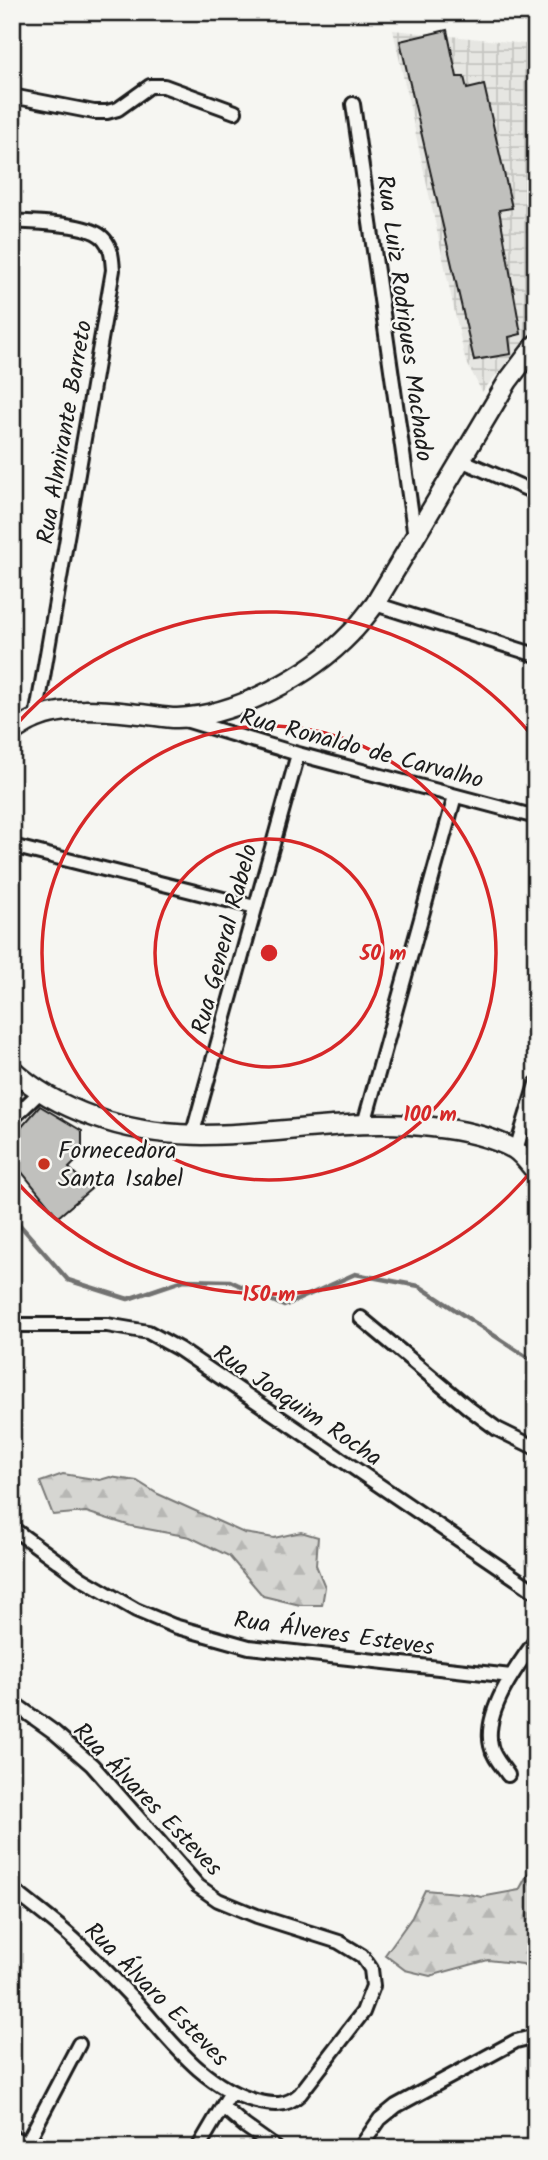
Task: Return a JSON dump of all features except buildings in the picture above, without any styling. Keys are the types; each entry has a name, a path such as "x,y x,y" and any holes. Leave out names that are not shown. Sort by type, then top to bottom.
{"main road":[{"path":"12,733 36,718 53,713 86,710 177,718 214,712 239,704 296,677 329,653 375,604 508,381 536,344"},
{"path":"12,1069 40,1093 118,1126 192,1136 227,1136 364,1124 411,1124 459,1130 486,1137 516,1150 536,1172"}],"street":[{"path":"12,96 107,113 118,109 150,86 164,86 235,112"},
{"name":"Rua Luiz Rodrigues Machado","path":"354,104 415,537"},
{"name":"Rua Almirante Barreto","path":"12,221 90,229 103,237 112,252 113,270 36,718"},
{"path":"461,460 536,493"},
{"path":"375,604 536,656"},
{"name":"Rua Ronaldo de Carvalho","path":"177,718 298,754 536,817"},
{"name":"Rua General Rabelo","path":"192,1136 298,754"},
{"path":"364,1124 455,796"},
{"path":"12,846 255,907"},
{"path":"516,1150 536,1084"},
{"path":"12,1119 40,1093"},
{"path":"361,1318 470,1409 497,1429 536,1448"},
{"name":"Rua Joaquim Rocha","path":"12,1325 107,1325 148,1332 179,1349 536,1592"},
{"name":"Rua Álveres Esteves","path":"12,1528 82,1579 136,1610 174,1626 249,1647 511,1676"},
{"path":"509,1775 498,1763 491,1749 489,1734 496,1709 511,1676 536,1640"},
{"name":"Rua Álvares Esteves","path":"12,1702 54,1732 92,1765 198,1886 218,1900 257,1916 339,1942 362,1956 371,1969 373,1986 363,2011 300,2094 285,2104"},
{"name":"Rua Álvaro Esteves","path":"12,1889 80,1945 137,2003 184,2057 213,2081 230,2092 265,2103 285,2104"},
{"path":"360,2148 380,2119 396,2106 516,2040 536,2036"},
{"path":"12,2137 32,2146 79,2044"},
{"path":"198,2148 230,2092"},
{"path":"223,2107 276,2148"}],"shaded area":[{"path":"393,30 536,45 536,327 482,392 465,359"}],"green space":[{"path":"63,1474 100,1480 110,1477 137,1481 158,1494 244,1533 274,1538 301,1532 318,1537 316,1565 325,1587 322,1605 300,1605 263,1596 229,1556 190,1537 131,1526 86,1512 53,1515 40,1482"},
{"path":"536,1859 536,1979 523,1964 488,1960 430,1976 405,1970 385,1955 412,1917 425,1890 481,1897 519,1890"}],"waterway":[{"path":"12,1216 68,1280 128,1299 184,1280 230,1281 284,1306 355,1274 419,1286 536,1363"}],"place":[{"name":"Fornecedora Santa Isabel","path":"44,1164"}]}
